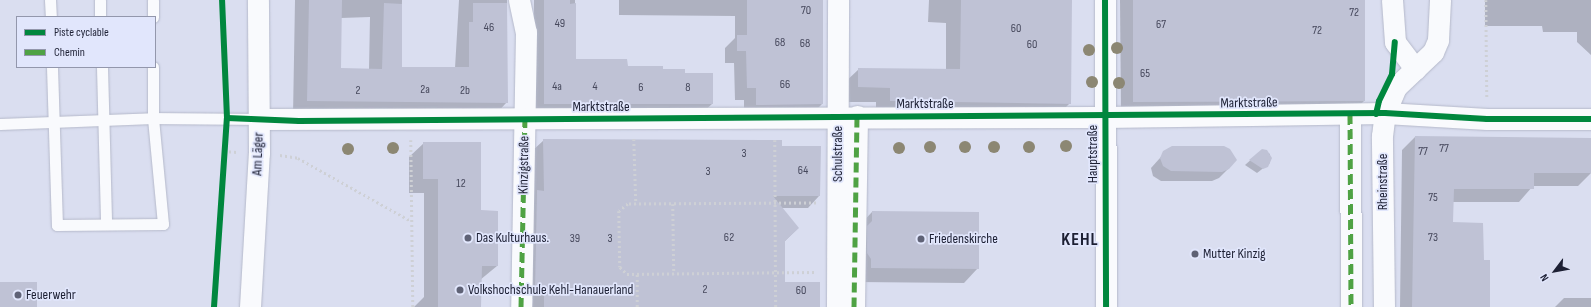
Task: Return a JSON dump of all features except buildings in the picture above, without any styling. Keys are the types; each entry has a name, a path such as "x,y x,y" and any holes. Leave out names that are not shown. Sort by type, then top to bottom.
{"street":[{"name":"Am Läger","path":"250,307 259,153 258,0"},
{"name":"Kinzigstraße","path":"519,0 526,32 521,307"},
{"name":"Schulstraße","path":"837,307 838,204 847,116 838,0"},
{"name":"Hauptstraße","path":"1105,0 1104,117 1106,307"},
{"path":"1392,0 1395,42 1416,69"},
{"name":"Rheinstraße","path":"1384,307 1382,136 1385,113 1396,87 1433,52 1438,40 1440,0"},
{"name":"Marktstraße","path":"259,119 775,118 847,116 1104,117 1385,113 1488,119 1591,119"},
{"path":"1350,114 1351,307"},
{"path":"847,116 854,307"}],"lane":[{"path":"50,0 51,16"},
{"path":"100,0 100,16"},
{"path":"153,0 153,16"},
{"path":"52,68 57,225 162,224 154,118 153,68"},
{"path":"102,68 106,224"},
{"path":"0,124 154,118 259,119"}],"path":[{"path":"1486,0 1488,119"},
{"path":"634,118 636,204"},
{"path":"775,118 776,307"},
{"path":"411,119 413,307"},
{"path":"224,151 259,153 298,158 411,221"},
{"path":"837,272 628,274 620,267 619,211 628,204 838,204"},
{"path":"673,204 674,274"},
{"path":"637,274 637,307"}],"marked path":[{"path":"1350,114 1351,307"},
{"path":"854,307 857,116"},
{"path":"521,307 525,119"}],"cycle path":[{"path":"214,307 227,118 222,0"},
{"path":"1105,0 1106,307"},
{"path":"1376,114 1379,101 1392,74 1395,42"},
{"path":"227,118 299,121 1385,113 1487,119 1591,119"}],"place":[{"name":"Das Kulturhaus.","path":"468,238"},
{"name":"Friedenskirche","path":"921,239"},
{"name":"Mutter Kinzig","path":"1195,254"},
{"name":"Volkshochschule Kehl-Hanauerland","path":"460,290"},
{"name":"Feuerwehr","path":"18,295"}],"district":[{"name":"KEHL","path":"1080,240"}]}
